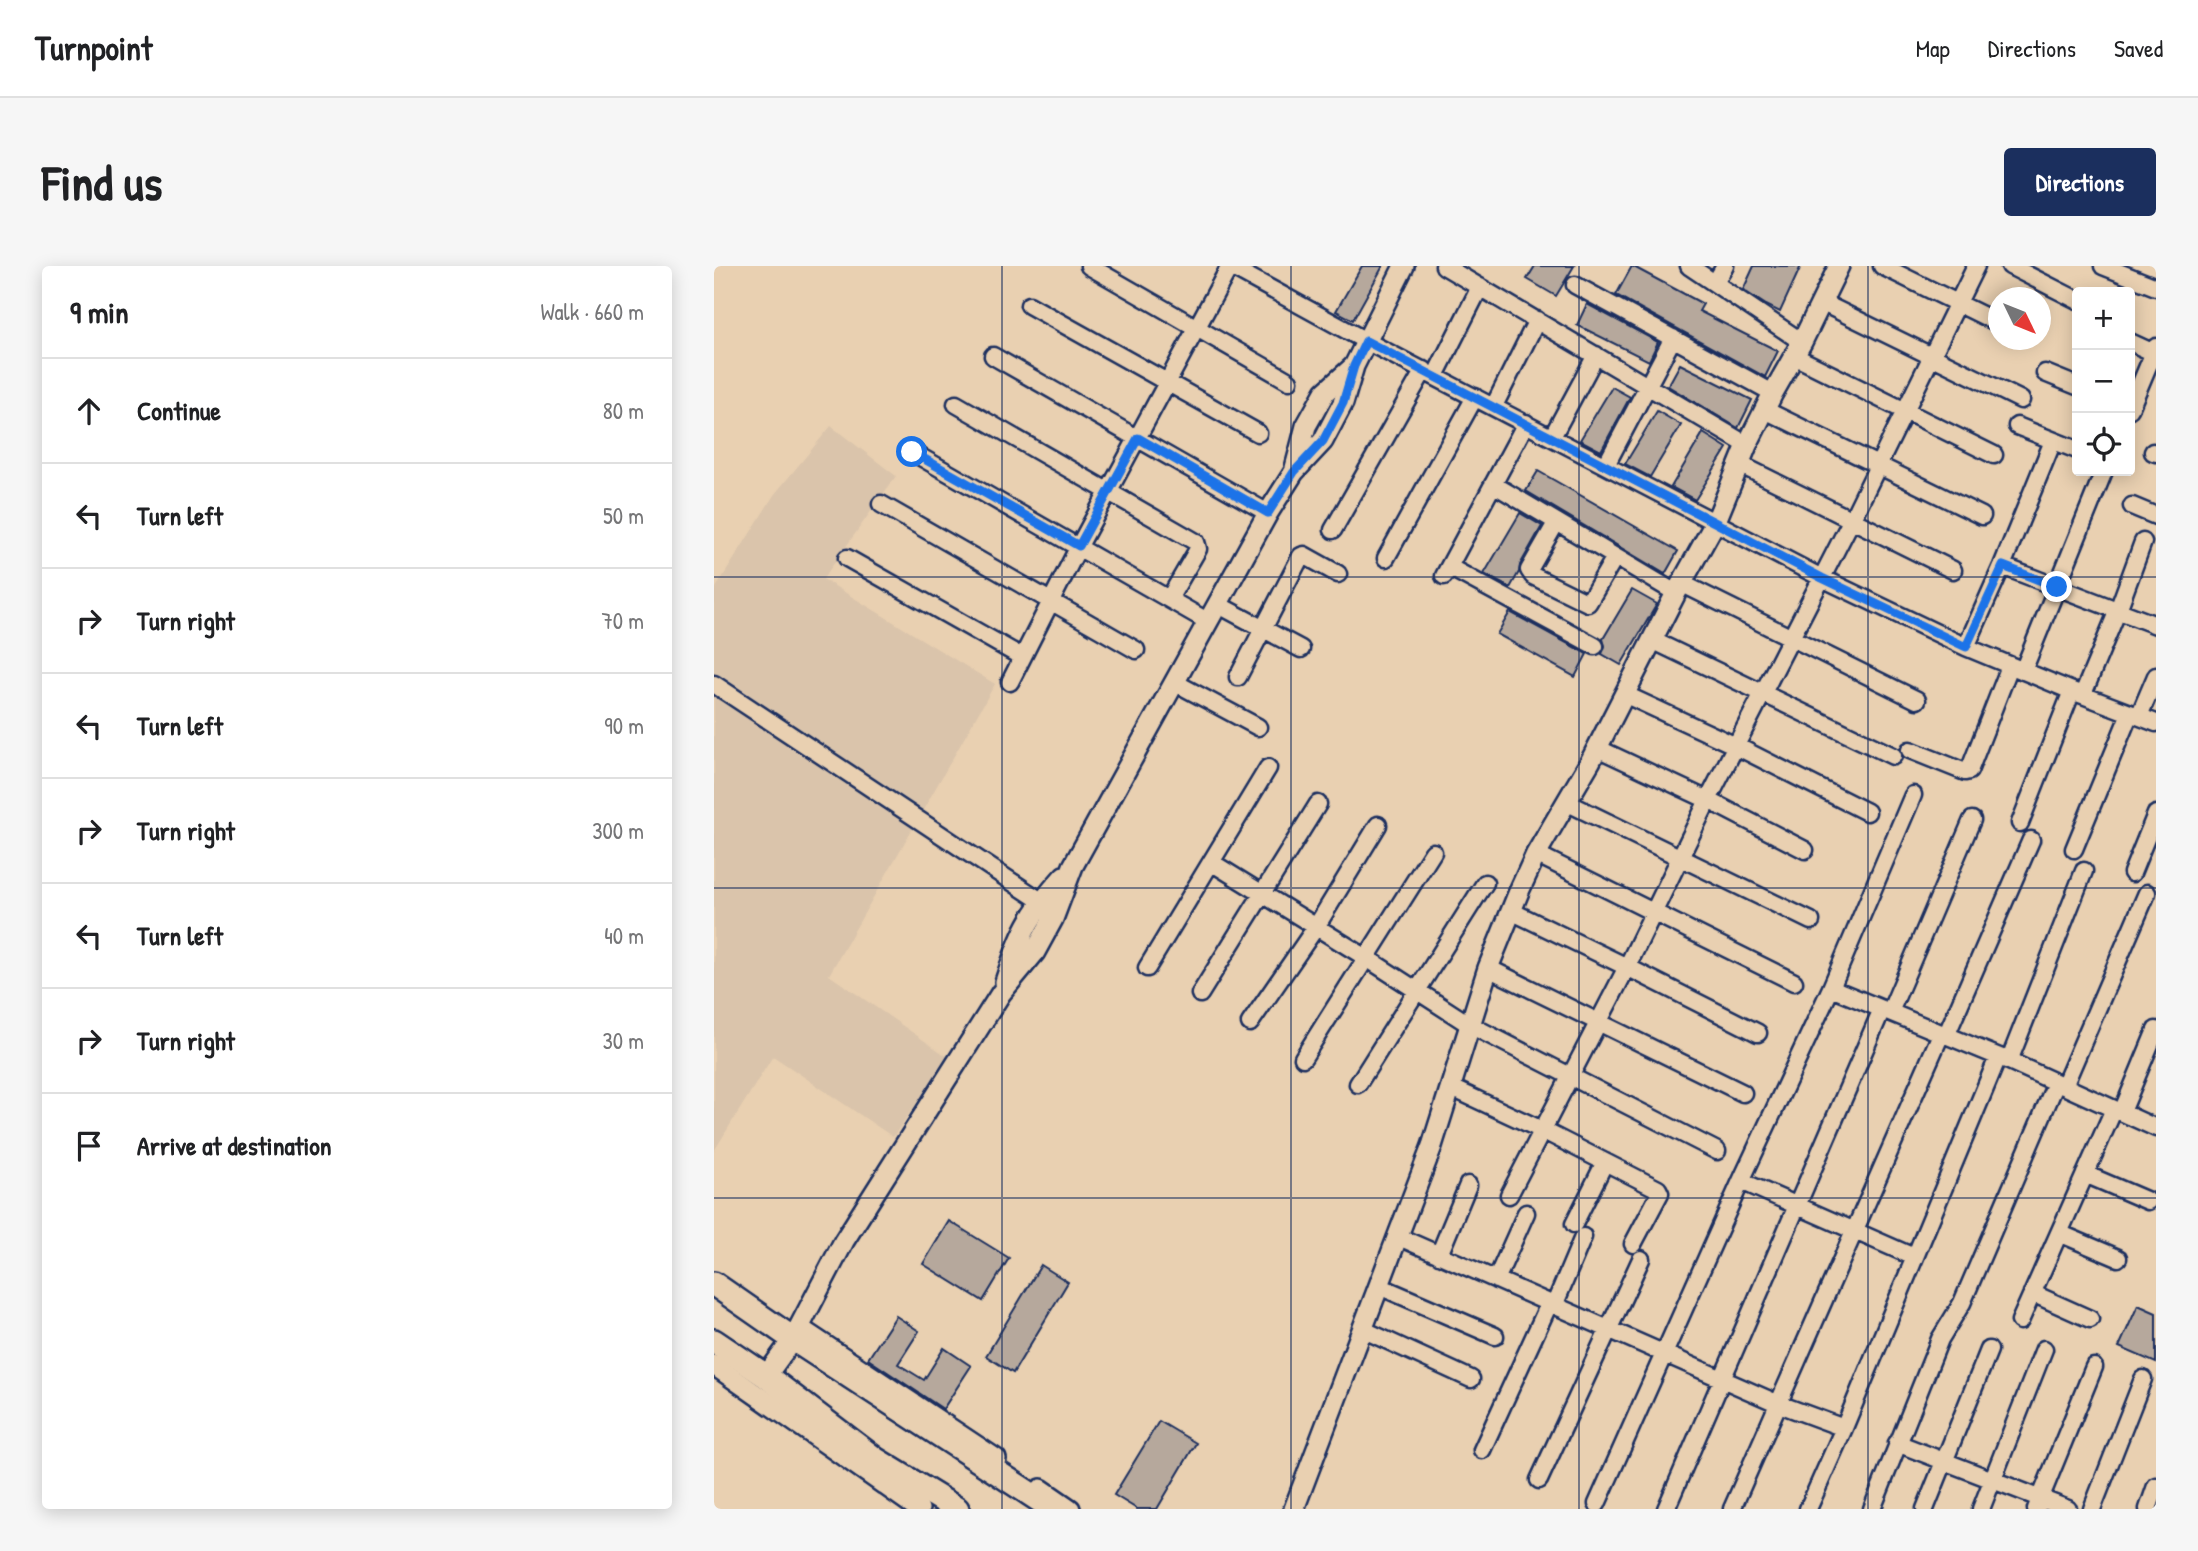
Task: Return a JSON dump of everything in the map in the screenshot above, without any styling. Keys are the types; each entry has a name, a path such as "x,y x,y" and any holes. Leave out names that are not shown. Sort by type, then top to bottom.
{"main road":[{"path":"714,1284 796,1333 1052,1509"},
{"path":"714,1341 766,1376 876,1470 957,1509"}],"street":[{"path":"1089,266 1289,381"},
{"path":"1010,682 1079,546 1230,266 1366,341 1822,578 1966,647 2156,723"},
{"path":"766,1376 796,1333 844,1241 1001,993 1035,952 1053,919 1073,866 1268,513 1294,472 1306,426 1325,393 1354,366 1404,266"},
{"path":"1444,266 1747,445"},
{"path":"1689,266 1798,349 1905,411 1994,455"},
{"path":"1715,284 1725,266"},
{"path":"1294,1509 1399,1237 1432,1146 1488,968 1511,911 1536,854 1597,748 1716,521 1747,445 1839,266"},
{"path":"1882,266 1988,318"},
{"path":"1509,1195 1627,967 1976,266"},
{"path":"2010,266 2072,297"},
{"path":"2104,266 2156,287"},
{"path":"1575,285 1673,338 1769,401 1878,467 1982,516"},
{"path":"1333,530 1480,287"},
{"path":"1821,302 2021,400"},
{"path":"1029,305 1258,433"},
{"path":"1494,406 1537,320"},
{"path":"1606,465 1673,338"},
{"path":"2135,344 2155,350 2135,396"},
{"path":"1552,437 1596,355"},
{"path":"993,356 1268,513"},
{"path":"2045,373 2072,384"},
{"path":"1386,558 1475,397"},
{"path":"956,404 1196,542 1198,549 1169,599"},
{"path":"1526,423 1446,572 1595,646"},
{"path":"2017,426 2072,448"},
{"path":"1966,647 2003,566 2053,441"},
{"path":"912,452 1169,599 1262,628 1301,649"},
{"path":"1739,464 1953,570"},
{"path":"1910,750 1968,772 2057,587 2102,476"},
{"path":"1493,484 1615,557 1792,637 1917,700"},
{"path":"881,504 1136,650"},
{"path":"2132,506 2156,516"},
{"path":"1556,523 1529,570 1533,576 1588,603 1615,557"},
{"path":"2020,823 2077,693 2118,610 2143,542"},
{"path":"1238,677 1301,556 1304,555 1338,574"},
{"path":"847,558 1022,657"},
{"path":"2003,566 2156,625"},
{"path":"1652,640 1893,756"},
{"path":"2074,849 2134,714 2156,676"},
{"path":"1174,682 1258,727"},
{"path":"714,684 1041,901"},
{"path":"1624,694 1736,746 1867,812"},
{"path":"1597,748 1708,800 1805,850"},
{"path":"1147,968 1268,768"},
{"path":"1597,1504 1741,1181 1831,988 1913,795"},
{"path":"1566,802 1811,921"},
{"path":"1200,994 1318,804"},
{"path":"2132,873 2156,814"},
{"path":"1666,1509 1796,1204 1972,820"},
{"path":"1250,1023 1316,926 1378,825"},
{"path":"1732,1509 1854,1229 2031,841"},
{"path":"1303,1058 1433,852"},
{"path":"1536,854 1794,982"},
{"path":"1211,862 1365,957 1470,1026 1717,1151"},
{"path":"1001,993 1017,944 1041,901 1073,866"},
{"path":"1808,1509 1914,1257 2084,871"},
{"path":"1358,1084 1485,883"},
{"path":"1872,1509 1940,1339 1962,1303 2147,893"},
{"path":"1511,911 1758,1033"},
{"path":"1488,968 1743,1093"},
{"path":"1831,988 2003,1059 2156,1128"},
{"path":"2020,1321 2085,1174 2151,1054 2156,1030"},
{"path":"1450,1087 1542,1130 1660,1192 1633,1244"},
{"path":"1482,1451 1552,1305 1605,1162"},
{"path":"2085,1174 2148,1200"},
{"path":"1741,1181 1914,1257"},
{"path":"1439,1255 1468,1185"},
{"path":"1496,1280 1526,1213"},
{"path":"2059,1233 2118,1258"},
{"path":"1399,1237 1779,1404 1844,1428"},
{"path":"1539,1480 1641,1259"},
{"path":"1379,1286 1495,1336"},
{"path":"2032,1293 2090,1319"},
{"path":"1363,1328 1471,1379"},
{"path":"796,1333 1070,1509"},
{"path":"1981,1509 2044,1349"},
{"path":"1925,1509 1989,1350"},
{"path":"714,1365 876,1470 919,1509"},
{"path":"2039,1504 2094,1367"},
{"path":"2092,1509 2143,1379"},
{"path":"1898,1443 1993,1479 2039,1504 2068,1509"},
{"path":"2148,1509 2156,1486"}],"shaded area":[{"path":"831,426 896,476 823,579 995,684 829,975 948,1057 893,1137 773,1056 714,1151 714,591 774,495"}],"building":[{"path":"1362,266 1383,266 1353,320 1336,311"},
{"path":"1535,266 1574,266 1556,296 1527,279"},
{"path":"1632,266 1703,304 1699,311 1778,351 1765,377 1616,295"},
{"path":"1754,266 1801,266 1780,312 1743,290"},
{"path":"1587,304 1658,342 1649,361 1577,325"},
{"path":"1680,364 1752,400 1738,428 1668,386"},
{"path":"1612,387 1630,397 1601,451 1580,440"},
{"path":"1657,411 1681,425 1650,477 1625,464"},
{"path":"1703,433 1727,448 1695,500 1671,487"},
{"path":"1538,471 1678,551 1665,574 1526,491"},
{"path":"1520,513 1542,526 1510,588 1484,574"},
{"path":"1632,590 1657,604 1621,665 1602,654 1605,646 1603,639"},
{"path":"1510,612 1587,654 1575,677 1497,634"},
{"path":"949,1221 1009,1258 983,1301 923,1264"},
{"path":"1041,1265 1068,1282 1013,1373 986,1356"},
{"path":"2138,1305 2156,1313 2156,1363 2119,1347"},
{"path":"896,1316 919,1331 898,1364 924,1380 944,1348 971,1366 943,1409 868,1359"},
{"path":"1159,1421 1196,1443 1157,1509 1137,1509 1114,1495"}],"route":[{"path":"912,452 1079,546 1138,438 1268,513 1294,472 1323,441 1343,403 1354,366 1366,341 1822,578 1966,647 2003,566 2057,587"}]}
